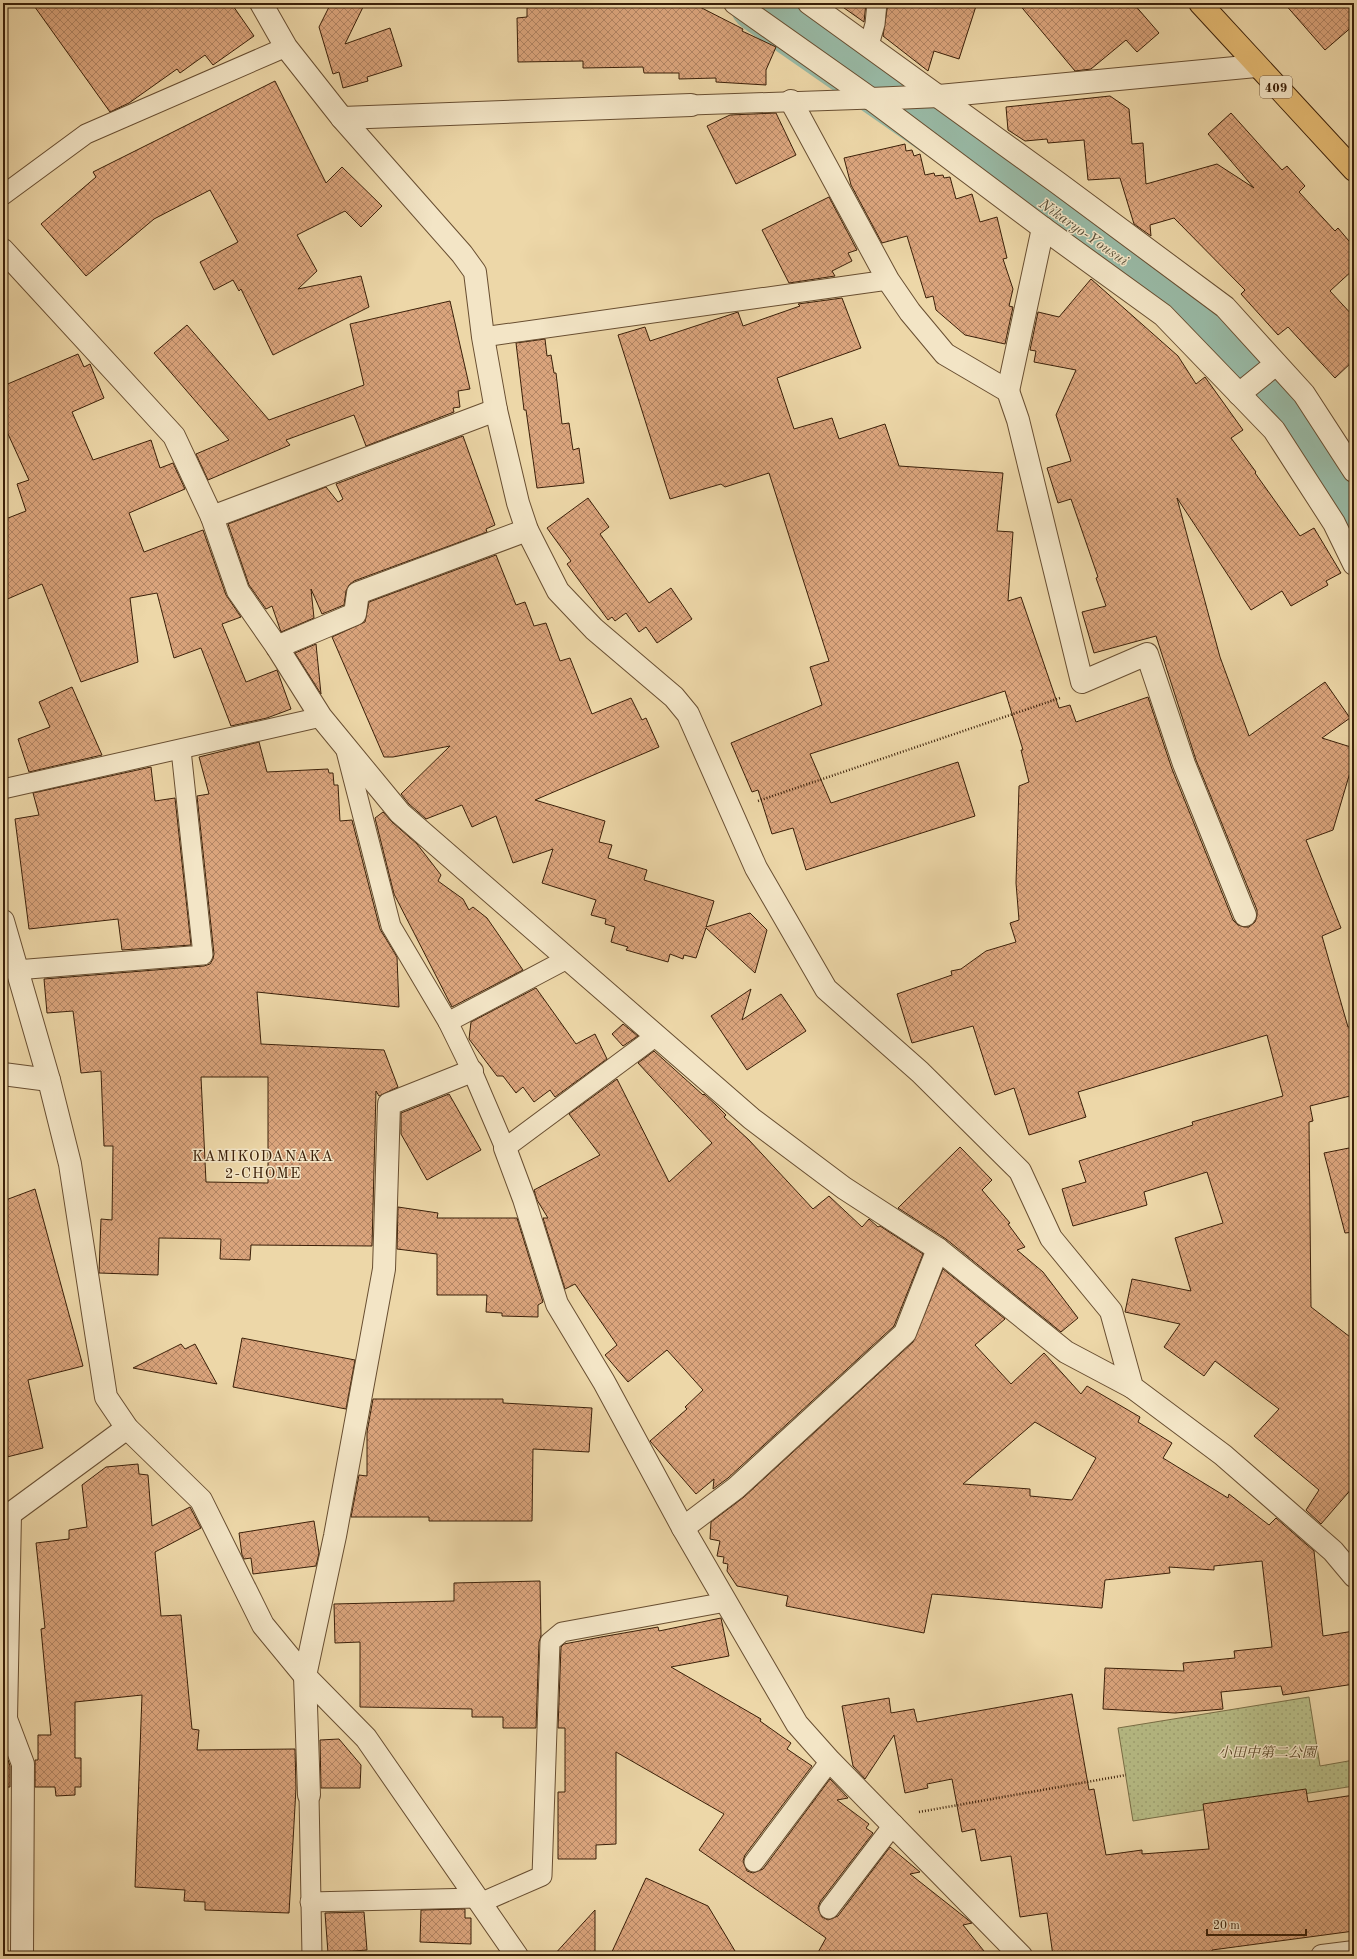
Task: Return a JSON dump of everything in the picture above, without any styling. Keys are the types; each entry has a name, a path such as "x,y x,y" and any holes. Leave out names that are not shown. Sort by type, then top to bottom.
{"highway":[{"name":"409","path":"1200,3 1256,66 1354,170"}],"street":[{"path":"261,3 286,47 342,118 462,254 475,272 483,337 496,410 518,503 527,530 558,591 594,629 674,697 688,714 756,868 826,989 920,1072 1020,1170 1052,1238 1111,1311 1132,1387"},
{"path":"735,3 871,99 1043,228 1163,315 1244,390 1274,430 1334,523 1354,564"},
{"path":"809,3 869,45 933,96 1225,308 1272,367 1304,394 1354,471"},
{"path":"871,99 933,96 1256,66"},
{"path":"791,101 888,280 910,312 945,354 1008,391"},
{"path":"342,118 691,105"},
{"path":"1043,228 1008,391 1018,420 1082,682 1147,654 1184,764 1245,916"},
{"path":"3,250 174,436 212,517 238,591 277,647 321,717 400,813 752,1119 844,1188 938,1249 1066,1352 1132,1387 1223,1455 1332,1551 1354,1576"},
{"path":"1244,390 1272,367"},
{"path":"212,517 496,410"},
{"path":"277,647 354,614 358,593 527,530"},
{"path":"3,921 49,1080 70,1164 106,1397 127,1428 201,1500 263,1625 305,1676 366,1738 517,1956"},
{"path":"310,1795 305,1676 335,1536 384,1269 389,1104 472,1071"},
{"path":"3,1074 49,1080"},
{"path":"505,1148 524,1199 557,1304 604,1382 683,1528 796,1724 830,1761 1021,1956"},
{"path":"683,1528 736,1488 905,1333 938,1249"},
{"path":"22,1956 23,1764 9,1743 6,1719 7,1513 127,1428"},
{"path":"1322,1956 1354,1952"}],"lane":[{"path":"869,45 875,24 878,3"},
{"path":"3,195 86,134 286,47"},
{"path":"691,105 871,99"},
{"path":"483,337 888,280"},
{"path":"3,789 181,750 321,717"},
{"path":"345,747 391,926 448,1022 472,1071 505,1148 656,1036"},
{"path":"16,970 203,956 181,750"},
{"path":"448,1022 567,958"},
{"path":"310,1902 478,1901 542,1876 550,1642 562,1632 726,1602"},
{"path":"754,1862 830,1761"},
{"path":"310,1795 310,1902 312,1956"},
{"path":"829,1909 890,1821"}],"path":[{"path":"731,810 1074,694 1082,682"},
{"path":"890,1821 1126,1775"}],"green space":[{"name":"小田中第二公園","path":"1309,1697 1320,1766 1354,1760 1354,1786 1133,1821 1118,1728"}],"building":[{"path":"32,3 231,3 254,36 213,65 205,55 180,73 177,69 129,103 110,112"},
{"path":"331,3 365,3 345,44 390,28 402,66 367,77 368,81 343,88 339,72 333,74 319,27"},
{"path":"527,3 692,3 743,29 742,31 776,47 766,70 766,85 716,82 716,78 679,79 679,73 644,73 643,67 583,68 583,61 518,62 517,18 527,17"},
{"path":"837,3 866,3 864,22"},
{"path":"888,3 977,3 959,59 934,51 928,71 883,36"},
{"path":"1018,3 1133,3 1159,33 1137,52 1126,40 1091,69 1075,71"},
{"path":"1284,3 1354,3 1354,25 1325,50"},
{"path":"275,81 326,183 342,167 382,206 361,227 345,211 297,235 317,271 298,289 361,276 369,307 273,355 241,289 239,291 233,280 214,290 200,262 238,242 210,190 154,219 86,276 41,224 96,177 93,172"},
{"path":"1110,96 1129,109 1132,144 1143,143 1146,184 1217,164 1254,188 1208,134 1231,113 1282,170 1287,166 1305,186 1299,192 1335,231 1338,228 1354,247 1354,269 1330,291 1354,317 1354,360 1335,378 1288,327 1278,335 1241,294 1245,290 1174,218 1150,225 1151,236 1134,224 1120,178 1088,180 1084,140 1048,143 1047,139 1025,141 1008,130 1006,107"},
{"path":"776,113 796,155 736,184 707,126 730,115"},
{"path":"905,144 906,151 912,150 914,156 920,154 925,175 934,173 935,176 943,175 944,178 950,177 956,199 972,194 980,222 997,217 1007,258 1003,259 1013,289 1009,306 1013,307 1005,344 965,335 936,310 933,296 926,298 907,236 882,243 851,185 844,158"},
{"path":"829,197 857,250 848,253 852,261 832,271 835,276 789,283 762,230"},
{"path":"1091,279 1178,356 1196,384 1205,377 1243,430 1231,438 1256,472 1255,473 1300,536 1314,528 1341,573 1326,581 1328,585 1291,606 1282,591 1251,610 1177,498 1220,657 1249,736 1325,682 1350,718 1322,738 1354,748 1354,759 1333,830 1306,840 1341,928 1322,936 1348,1027 1354,1026 1354,1095 1310,1106 1313,1121 1309,1122 1311,1307 1354,1340 1354,1486 1321,1524 1306,1510 1319,1490 1254,1436 1279,1409 1215,1361 1204,1376 1164,1347 1180,1324 1125,1312 1132,1279 1191,1291 1175,1238 1223,1223 1207,1172 1144,1192 1147,1205 1073,1226 1062,1189 1086,1182 1079,1161 1193,1125 1192,1122 1283,1096 1267,1035 1078,1092 1086,1117 1029,1135 1014,1088 995,1095 973,1026 912,1043 897,994 952,975 951,971 961,969 986,951 1016,942 1010,923 1019,920 1016,883 1019,786 1029,782 1021,750 1023,750 1005,691 810,754 831,803 958,762 975,816 806,870 793,828 772,834 758,790 752,792 731,743 822,705 810,667 829,661 769,473 725,487 721,484 670,499 618,335 645,327 650,341 738,312 743,326 800,306 798,304 842,298 861,348 777,378 794,429 832,418 839,439 885,424 899,466 1003,473 997,531 1013,532 1008,601 1021,597 1059,708 1070,705 1076,722 1148,697 1172,769 1233,920 1238,925 1249,927 1255,922 1257,910 1196,760 1156,636 1094,653 1082,612 1106,606 1096,578 1098,577 1071,499 1058,503 1047,468 1071,461 1056,415 1076,370 1034,362 1036,351 1030,350 1038,312 1059,317"},
{"path":"450,301 470,389 458,391 460,407 453,408 454,412 366,446 354,415 286,440 290,445 208,480 196,454 229,440 154,353 187,325 269,420 364,385 350,324"},
{"path":"545,339 547,356 551,355 554,373 556,373 562,424 569,423 573,450 579,448 584,483 537,488 526,410 524,410 516,343"},
{"path":"78,354 84,367 90,364 104,398 72,412 93,460 151,440 160,468 173,463 185,489 129,513 144,552 203,530 226,595 241,617 222,624 246,682 277,670 291,709 267,718 231,726 201,648 174,658 157,593 130,598 138,662 81,682 42,584 3,601 3,520 26,511 17,484 29,480 3,423 3,386"},
{"path":"463,436 495,525 486,529 487,532 354,581 349,585 346,591 344,605 322,614 311,589 314,618 281,632 272,606 266,609 249,585 228,524 326,487 338,502 343,499 336,484"},
{"path":"588,498 609,527 600,534 649,603 671,588 692,619 657,643 646,627 639,632 626,613 615,621 612,617 608,620 567,564 571,561 547,528"},
{"path":"496,555 516,605 525,602 534,626 546,623 560,661 570,658 592,714 631,698 642,720 646,718 659,747 535,800 605,821 599,842 612,845 608,858 647,870 644,880 714,901 706,927 750,913 767,930 755,973 706,928 696,958 684,955 683,959 670,954 668,962 626,950 628,947 611,942 615,927 605,924 606,919 591,915 596,900 542,883 553,849 513,863 496,816 472,827 462,805 426,819 409,804 401,794 450,746 393,757 384,757 332,637 365,622 369,602"},
{"path":"316,644 321,694 295,653"},
{"path":"72,687 102,755 29,772 18,739 50,727 39,702"},
{"path":"259,742 267,772 328,769 329,773 333,773 334,785 338,785 340,821 352,820 380,929 397,957 399,1007 257,992 261,1044 384,1050 398,1087 379,1096 376,1091 372,1246 251,1245 250,1260 220,1259 221,1239 159,1238 158,1275 99,1273 101,1219 112,1220 113,1146 104,1146 101,1071 81,1073 73,1011 47,1013 44,979 204,966 210,964 214,954 197,796 209,794 199,757","holes":["201,1077 268,1077 268,1183 206,1182"]},
{"path":"151,767 155,801 175,798 191,945 122,950 118,919 29,929 15,819 39,815 33,793"},
{"path":"383,812 417,844 441,875 438,881 463,899 469,910 473,907 487,918 523,970 452,1007 394,894 375,818"},
{"path":"536,988 576,1044 595,1034 607,1059 555,1097 550,1090 534,1102 523,1087 516,1093 503,1076 497,1076 469,1039 471,1022"},
{"path":"751,989 742,1020 781,994 806,1031 747,1070 711,1016"},
{"path":"623,1024 638,1036 623,1046 612,1034"},
{"path":"654,1051 716,1105 726,1115 724,1117 749,1140 813,1209 829,1196 862,1227 869,1219 878,1227 880,1226 923,1254 894,1326 728,1478 713,1489 714,1479 696,1494 650,1441 687,1409 685,1407 703,1390 667,1350 628,1382 605,1355 617,1345 575,1284 565,1289 543,1218 548,1218 537,1200 534,1190 600,1155 569,1114 617,1079 669,1182 712,1143 638,1063"},
{"path":"449,1094 481,1150 427,1180 401,1134 401,1113"},
{"path":"960,1147 992,1180 982,1190 1010,1223 1008,1224 1025,1247 1017,1250 1043,1272 1078,1318 1061,1332 946,1239 898,1208"},
{"path":"1354,1147 1354,1232 1345,1233 1324,1153"},
{"path":"35,1189 83,1366 28,1380 43,1448 3,1458 3,1201"},
{"path":"398,1207 438,1213 437,1218 517,1218 543,1302 538,1305 538,1317 502,1316 502,1313 486,1312 487,1295 437,1295 437,1254 397,1249"},
{"path":"943,1269 1005,1319 975,1345 1011,1384 1044,1353 1081,1394 1087,1386 1140,1417 1138,1422 1172,1443 1163,1458 1228,1498 1229,1494 1269,1525 1276,1518 1314,1551 1323,1636 1354,1631 1354,1684 1283,1695 1281,1686 1221,1692 1223,1709 1175,1713 1103,1709 1105,1668 1184,1671 1183,1663 1235,1658 1234,1651 1272,1647 1262,1561 1214,1566 1214,1570 1169,1567 1170,1573 1105,1580 1102,1608 932,1594 924,1633 786,1606 788,1596 737,1586 727,1571 728,1564 723,1563 724,1557 717,1556 720,1541 710,1539 711,1522 744,1497 913,1342","holes":["1035,1422 1096,1458 1072,1500 1030,1496 1030,1489 963,1484"]},
{"path":"242,1338 355,1360 346,1409 233,1387"},
{"path":"181,1344 185,1349 195,1344 217,1384 133,1368"},
{"path":"373,1399 503,1399 503,1403 592,1408 589,1452 533,1449 532,1521 429,1521 429,1517 351,1517 359,1475 367,1476 367,1432"},
{"path":"138,1464 139,1474 148,1475 152,1526 190,1507 201,1528 155,1552 161,1616 181,1615 192,1729 199,1730 197,1750 295,1749 296,1788 289,1913 205,1910 205,1902 184,1901 185,1890 135,1887 142,1695 75,1702 75,1758 81,1758 81,1787 75,1787 75,1795 56,1796 55,1787 35,1787 35,1760 38,1760 38,1735 51,1735 41,1629 45,1628 36,1543 69,1539 69,1530 87,1527 82,1485 106,1467"},
{"path":"314,1521 319,1553 316,1566 253,1574 251,1558 244,1559 242,1555 239,1533"},
{"path":"540,1581 541,1636 539,1642 536,1728 503,1728 503,1717 472,1717 472,1709 360,1707 360,1642 335,1643 334,1604 454,1601 454,1583"},
{"path":"721,1618 729,1656 671,1667 761,1719 760,1721 791,1743 787,1749 812,1766 745,1855 743,1861 747,1871 753,1873 763,1869 830,1779 848,1798 837,1800 869,1824 866,1828 873,1833 820,1902 818,1908 822,1917 828,1920 838,1916 890,1847 920,1872 910,1874 972,1923 963,1925 988,1956 816,1956 826,1938 699,1850 724,1814 616,1752 616,1844 596,1845 596,1859 558,1859 558,1792 565,1792 565,1728 558,1728 561,1647 564,1644 601,1637 658,1627 659,1631"},
{"path":"1072,1694 1089,1790 1094,1789 1106,1855 1142,1850 1142,1854 1209,1849 1203,1804 1306,1789 1308,1802 1354,1795 1354,1931 1212,1950 1212,1956 1053,1956 1047,1913 1020,1917 1011,1856 981,1861 975,1829 962,1832 952,1779 927,1784 928,1788 905,1793 894,1735 865,1779 853,1766 842,1706 889,1698 891,1713 914,1709 917,1722"},
{"path":"339,1739 361,1765 360,1788 321,1788 320,1740"},
{"path":"3,1760 8,1760 10,1766 10,1787 3,1787"},
{"path":"646,1878 708,1906 738,1956 610,1956"},
{"path":"465,1909 465,1918 471,1918 471,1944 420,1942 421,1910"},
{"path":"595,1910 595,1956 553,1956"},
{"path":"364,1912 367,1950 328,1953 325,1913"}],"waterway":[{"name":"Nikaryo-Yousui","path":"759,3 1048,204 1183,301 1284,404 1354,517"}],"district":[{"name":"KAMIKODANAKA 2-CHOME","path":"263,1164"}]}
